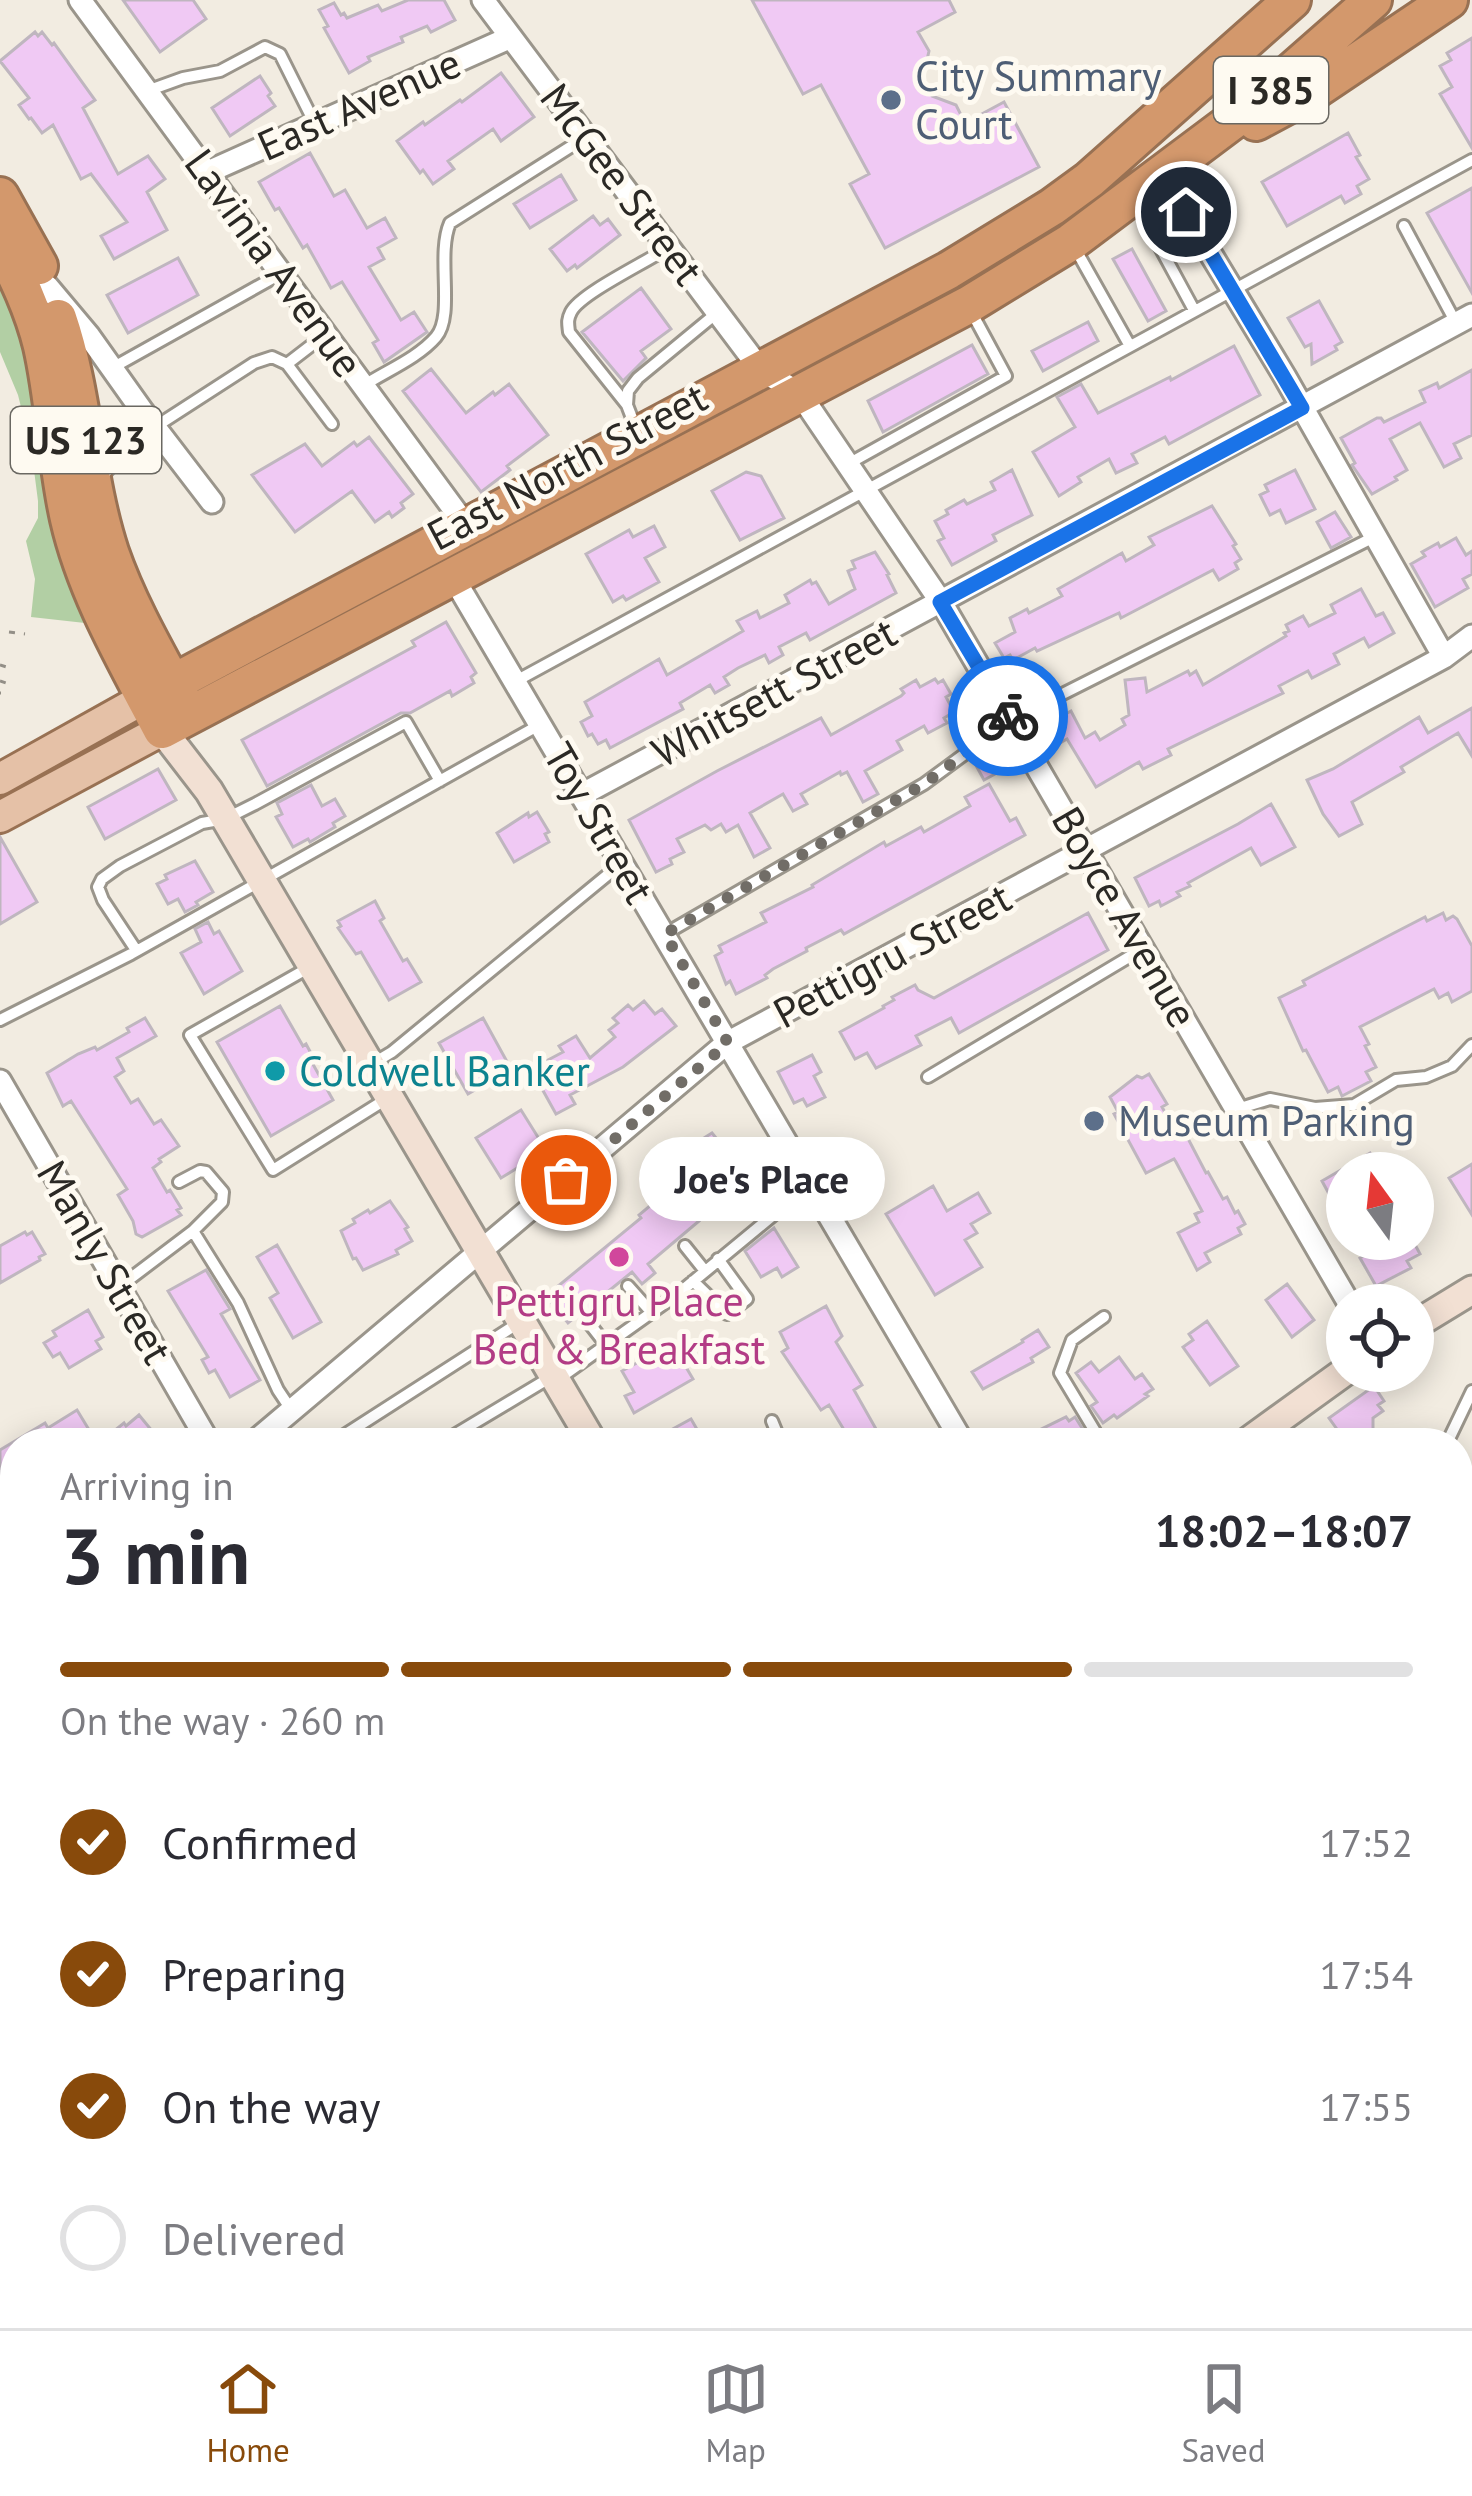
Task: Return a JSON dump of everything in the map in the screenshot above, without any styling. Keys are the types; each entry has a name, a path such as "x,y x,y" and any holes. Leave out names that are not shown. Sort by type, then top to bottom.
{"highway":[{"path":"1151,128 1256,0"},
{"name":"I 385","path":"1151,128 1292,0"},
{"name":"I 385","path":"1163,173 1251,107 1373,0"},
{"path":"1163,173 1312,92 1449,0"},
{"name":"East North Street","path":"168,707 633,420 760,369 949,270 1052,207 1151,128"},
{"name":"East North Street","path":"168,707 453,577 968,305 1071,242 1163,173"},
{"name":"US 123","path":"0,196 47,286 72,370 110,552 168,707"},
{"name":"US 123","path":"0,243 41,344 75,541 106,621 168,707"}],"main road":[{"path":"0,779 168,707"},
{"name":"East North Street","path":"0,817 168,707"}],"street":[{"name":"Lavinia Avenue","path":"80,0 466,527"},
{"name":"McGee Street","path":"483,0 760,369"},
{"name":"East Avenue","path":"208,172 511,37"},
{"path":"1186,212 1444,657"},
{"path":"47,286 89,335 212,502"},
{"name":"Whitsett Street","path":"581,795 1464,319"},
{"name":"Boyce Avenue","path":"760,369 800,394 940,602 1338,1284"},
{"path":"93,481 116,455 160,434"},
{"name":"Toy Street","path":"453,577 954,1428"},
{"name":"Pettigru Street","path":"272,1428 728,1043 1444,657 1472,636"},
{"path":"168,707 225,819 584,1428"},
{"name":"Manly Street","path":"0,1081 200,1428"},
{"path":"1434,1313 1472,1290"},
{"path":"1267,1428 1326,1385"}],"lane":[{"path":"147,91 220,71 265,47 280,55 316,124"},
{"path":"363,386 418,352 444,323 443,238 450,223 586,137"},
{"path":"516,681 1472,160"},
{"path":"1186,212 1149,227 1195,310"},
{"path":"1404,226 1464,319"},
{"path":"1071,242 1130,346"},
{"path":"633,420 569,332 568,322 585,297 669,247"},
{"path":"112,368 282,274"},
{"path":"848,464 1006,376 968,305"},
{"path":"633,420 628,391 638,378 718,313"},
{"path":"287,364 326,334"},
{"path":"160,434 254,363 272,357 287,364 332,424"},
{"path":"665,934 924,784 1011,720 1376,536"},
{"path":"136,950 98,887 120,866 202,823 225,819 406,722 440,781"},
{"path":"0,1020 136,950 541,724"},
{"path":"371,1065 622,863"},
{"path":"928,1077 1144,948"},
{"path":"313,966 190,1035 273,1170 390,1096"},
{"path":"1237,1109 1270,1099 1315,1108 1354,1105 1396,1080 1426,1077 1452,1066 1472,1045"},
{"path":"119,1287 193,1231 222,1202 223,1192 206,1172 179,1182"},
{"path":"467,1428 607,1346 811,1184"},
{"path":"193,1231 238,1303 292,1411"},
{"path":"685,1246 705,1270"},
{"path":"693,1281 727,1314 747,1299 718,1259"},
{"path":"628,1286 652,1313"},
{"path":"1093,1428 1060,1373 1072,1340 1104,1317"},
{"path":"355,1428 522,1321"},
{"path":"589,1324 607,1346"},
{"path":"1455,1428 1472,1391"},
{"path":"772,1421 775,1428"}],"path":[{"path":"8,632 25,634"},
{"path":"0,665 13,669"}],"green space":[{"path":"0,279 22,341 50,523 85,623 31,617 35,579 26,541 38,518 38,501 18,395 0,352"}],"building":[{"path":"123,0 193,0 206,19 160,52"},
{"path":"408,0 444,0 455,20 431,32 427,26 401,37 403,42 368,57 370,61 349,73 319,10 334,3 347,18 378,5 382,11"},
{"path":"752,0 949,0 955,12 918,32 929,51 923,77 932,96 956,105 965,123 1004,102 1039,167 885,248 850,184 869,174 821,85 803,94"},
{"path":"35,32 54,43 95,100 83,108 118,174 148,156 165,179 147,192 167,230 114,259 101,236 127,222 91,174 81,179 53,125 42,133 29,119 19,105 29,98 0,61"},
{"path":"1472,38 1472,148 1440,94 1452,87 1440,66 1451,60 1447,53"},
{"path":"501,73 534,117 501,141 493,129 448,161 454,169 433,184 397,141"},
{"path":"260,76 275,106 230,136 212,108"},
{"path":"1348,133 1369,179 1357,186 1361,194 1345,203 1341,196 1287,226 1262,182"},
{"path":"310,153 334,196 345,190 367,228 385,218 396,238 378,248 384,259 369,267 401,320 414,312 427,332 384,362 373,343 378,340 342,282 331,288 307,245 303,248 259,182"},
{"path":"561,175 576,200 530,228 514,204"},
{"path":"1472,188 1472,293 1427,213"},
{"path":"593,216 600,225 608,219 620,235 567,271 550,249"},
{"path":"1132,249 1166,311 1148,321 1113,259"},
{"path":"178,258 198,295 128,333 107,295"},
{"path":"641,288 671,329 641,351 646,358 623,381 582,332"},
{"path":"1319,301 1342,342 1312,364 1311,344 1305,347 1288,318"},
{"path":"1088,322 1098,341 1043,371 1032,351"},
{"path":"972,345 988,374 883,432 868,401"},
{"path":"1234,346 1260,395 1169,444 1165,437 1132,454 1137,463 1116,473 1109,459 1078,477 1081,482 1059,496 1033,452 1075,427 1057,397 1081,384 1098,413"},
{"path":"431,369 466,413 509,384 548,435 481,492 403,391"},
{"path":"1472,370 1472,435 1454,444 1461,458 1444,467 1420,423 1390,439 1407,470 1372,494 1341,438 1377,418 1384,422 1425,402 1420,391 1437,383 1439,388"},
{"path":"369,437 413,494 392,517 389,512 375,522 352,491 295,532 252,475 305,444 322,466 354,442 357,446"},
{"path":"1012,470 1032,515 993,535 996,541 952,565 938,541 944,538 935,521 964,500 967,504 995,490 991,482"},
{"path":"1295,470 1315,509 1286,523 1280,510 1270,515 1260,495 1268,491 1265,485"},
{"path":"746,472 761,476 784,518 740,540 712,491"},
{"path":"1212,506 1236,544 1241,559 1235,563 1238,569 1219,580 1213,570 1121,618 1119,613 1037,651 1013,660 1010,655 1004,658 995,643 1015,632 1010,618 1062,596 1058,589 1122,553 1126,561 1154,545 1149,537"},
{"path":"1335,512 1351,537 1331,548 1317,522"},
{"path":"654,526 665,547 645,558 659,582 613,602 586,554 629,530 633,537"},
{"path":"1456,538 1466,555 1472,551 1472,574 1463,579 1468,588 1435,607 1411,564 1425,556 1422,552"},
{"path":"875,552 896,593 810,640 806,633 779,647 783,655 769,663 765,655 738,668 724,677 729,685 715,693 710,685 680,703 683,709 610,748 606,740 598,744 592,734 588,736 581,722 592,716 585,702 659,659 667,675 743,631 737,621 757,611 760,618 789,603 785,595 810,580 829,604 855,589 848,571 855,568 852,561"},
{"path":"1361,589 1376,616 1383,613 1394,633 1369,647 1364,638 1334,654 1339,664 1312,678 1308,671 1279,686 1283,693 1168,749 1171,755 1143,769 1139,762 1096,787 1067,739 1053,747 1042,727 1071,711 1085,738 1095,732 1100,740 1125,725 1122,719 1129,715 1125,680 1145,678 1147,692 1196,671 1203,685 1286,636 1286,625 1303,616 1309,626 1335,613 1331,605"},
{"path":"446,622 476,673 471,677 474,683 452,696 450,691 410,713 401,713 267,786 242,740 415,646 412,641"},
{"path":"916,680 920,687 943,680 954,712 944,718 947,723 928,733 924,726 897,741 902,750 865,771 878,794 863,802 847,772 840,772 801,794 807,804 793,811 783,794 750,813 770,848 754,857 738,825 726,832 721,824 711,830 705,825 677,839 684,852 656,872 629,820 821,718 831,735 901,696 901,689"},
{"path":"1472,708 1472,756 1458,733 1401,767 1404,772 1352,802 1362,824 1339,836 1307,780 1419,717 1428,733"},
{"path":"996,745 1008,767 984,780 973,760"},
{"path":"158,769 176,800 105,839 88,807"},
{"path":"989,784 1010,821 1016,818 1025,835 844,934 841,930 806,948 767,978 736,994 730,981 726,984 715,956 722,952 719,946 766,922 761,913 884,842 886,846 921,827 924,832 970,806 965,797"},
{"path":"311,785 322,806 335,799 345,816 310,842 293,847 276,817 282,814 277,803"},
{"path":"1271,804 1295,847 1261,865 1251,848 1188,883 1177,892 1180,896 1161,906 1159,901 1149,906 1135,878"},
{"path":"537,812 549,832 545,834 549,842 514,862 497,833"},
{"path":"0,837 37,902 0,924"},
{"path":"195,861 213,892 185,912 178,899 168,904 157,884"},
{"path":"375,901 384,918 380,921 421,982 389,1000 361,952 356,954 338,928 338,921"},
{"path":"1088,913 1108,950 959,1033 951,1018 916,1036 921,1045 876,1068 867,1053 855,1059 840,1032 915,985 934,998"},
{"path":"1443,913 1446,920 1457,919 1472,946 1472,991 1452,1002 1448,993 1439,998 1434,989 1360,1027 1376,1067 1366,1072 1371,1081 1342,1096 1338,1087 1328,1092 1279,998 1392,934"},
{"path":"208,922 214,934 219,931 242,971 204,994 181,953 201,942 195,929"},
{"path":"644,1001 655,1014 662,1009 676,1026 623,1067 570,1095 575,1104 556,1114 531,1069 563,1052 559,1046 576,1036 590,1058 615,1037 609,1030 618,1023 613,1018 628,1005 633,1010"},
{"name":"Coldwell Banker","path":"280,1006 303,1046 306,1044 333,1100 271,1136 217,1042"},
{"path":"145,1018 156,1036 117,1058 124,1071 115,1077 131,1103 138,1099 154,1124 161,1120 179,1146 153,1168 181,1215 142,1237 136,1234 118,1195 127,1189 71,1101 63,1106 47,1073 78,1054 97,1050"},
{"path":"483,1018 511,1069 468,1094 439,1043"},
{"path":"812,1055 821,1072 814,1076 825,1097 807,1106 803,1099 794,1103 778,1072"},
{"path":"1149,1074 1167,1104 1162,1107 1176,1132 1183,1129 1206,1173 1245,1224 1238,1228 1241,1234 1205,1253 1210,1262 1197,1270 1178,1233 1199,1222 1195,1214 1202,1211 1176,1162 1146,1173 1114,1114 1118,1112 1110,1097 1137,1076"},
{"path":"521,1110 546,1150 501,1178 476,1138"},
{"path":"712,1133 734,1160 743,1154 762,1185 741,1199 721,1166 703,1180 688,1162 708,1145 704,1138"},
{"path":"1472,1164 1472,1215 1449,1178"},
{"path":"933,1186 947,1211 978,1193 990,1213 971,1224 977,1233 965,1240 982,1267 935,1295 886,1214"},
{"path":"671,1188 699,1221 648,1264 655,1273 642,1284 632,1272 600,1298 603,1302 568,1323 546,1296"},
{"path":"390,1201 412,1241 396,1250 398,1254 363,1270 341,1231 355,1223 353,1219"},
{"path":"774,1228 798,1267 782,1277 777,1268 761,1277 745,1251"},
{"path":"32,1232 45,1254 0,1283 0,1246"},
{"path":"277,1245 321,1322 293,1338 270,1298 278,1293 257,1257"},
{"path":"1361,1260 1409,1260 1411,1268 1375,1284"},
{"path":"206,1270 230,1309 221,1314 260,1380 230,1397 215,1370 209,1373 202,1360 208,1357 168,1291"},
{"path":"1287,1284 1314,1320 1292,1337 1266,1300"},
{"path":"826,1306 842,1336 836,1342 862,1385 854,1390 875,1428 843,1428 829,1405 821,1410 782,1352 788,1348 780,1332"},
{"path":"88,1310 103,1337 96,1341 101,1349 69,1368 60,1353 53,1357 44,1343 56,1336 53,1331"},
{"path":"1207,1321 1238,1366 1210,1385 1183,1347 1193,1340 1189,1334"},
{"path":"1038,1330 1049,1347 1031,1358 1033,1362 983,1389 972,1372"},
{"path":"677,1352 693,1379 634,1413 625,1396 634,1392 622,1371 646,1358 652,1366"},
{"path":"1119,1357 1135,1379 1142,1374 1153,1389 1117,1418 1114,1415 1103,1423 1091,1406 1097,1402 1076,1373 1091,1362 1099,1372"},
{"path":"1366,1392 1378,1392 1383,1411 1373,1418 1373,1428 1336,1428 1329,1418"},
{"path":"77,1410 88,1428 48,1428"},
{"path":"139,1415 150,1428 118,1428"},
{"path":"1075,1417 1082,1428 1044,1428"},
{"path":"691,1419 696,1428 674,1428"}],"way so far":[{"path":"566,1180 728,1043 665,934 924,784 1011,720 1008,716"}],"place":[{"name":"City Summary Court","path":"891,100"},
{"name":"Coldwell Banker","path":"275,1071"},
{"name":"Museum Parking","path":"1094,1121"},
{"name":"Joe's Place","path":"566,1180"},
{"name":"Pettigru Place Bed & Breakfast","path":"619,1257"}],"route":[{"path":"1008,716 940,602 1302,408 1186,212"}]}
